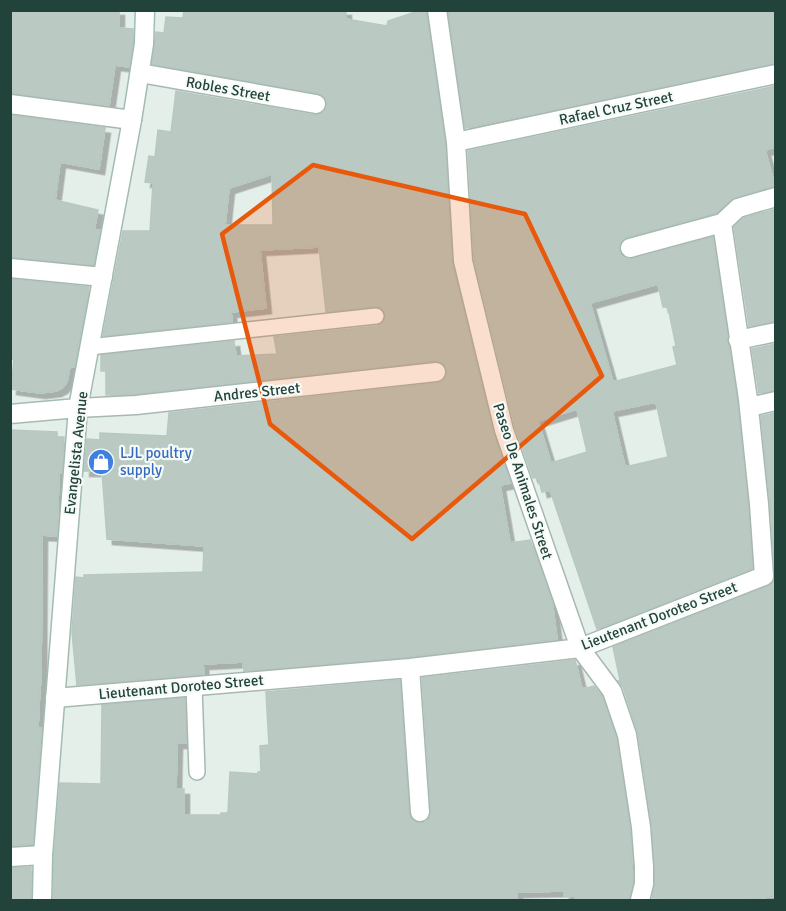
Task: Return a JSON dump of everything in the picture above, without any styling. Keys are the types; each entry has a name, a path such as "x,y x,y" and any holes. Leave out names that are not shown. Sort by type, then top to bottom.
{"street":[{"name":"Evangelista Avenue","path":"42,900 43,855 78,408 140,73 145,10"},
{"name":"Paseo De Animales Street","path":"437,10 456,142 463,261 504,430 580,648 612,691 627,735 642,837 644,884 640,900"},
{"name":"Robles Street","path":"140,73 316,105"},
{"name":"Rafael Cruz Street","path":"456,142 776,74"},
{"path":"10,104 132,120"},
{"path":"630,249 722,223 738,208 776,196"},
{"name":"Lieutenant Doroteo Street","path":"55,698 410,668 580,648 764,576 759,504 748,407 722,223"},
{"path":"10,268 103,277"},
{"path":"738,340 776,332"},
{"name":"Andres Street","path":"10,414 136,405 436,372"},
{"path":"748,407 776,401"},
{"path":"410,668 420,812"},
{"path":"10,857 43,855"}],"lane":[{"path":"89,347 376,316"},
{"path":"194,686 198,772"}],"highlighted area":[{"path":"313,165 525,214 602,376 412,539 270,424 222,234"}],"building":[{"path":"10,10 119,10 119,28 133,29 133,43 129,67 115,65 109,106 10,93"},
{"path":"184,10 346,10 346,19 387,26 388,21 426,10 445,143 452,263 493,433 511,483 500,485 510,543 530,540 552,601 557,639 409,657 244,671 243,662 203,664 204,674 77,685 72,632 76,577 203,572 204,546 107,539 102,471 84,471 87,439 100,440 100,433 167,436 169,413 437,383 443,381 447,370 445,365 435,361 135,394 106,395 106,371 101,371 101,355 234,341 236,356 277,354 274,337 377,326 385,319 384,311 376,306 326,312 319,247 260,250 266,308 231,312 232,322 103,336 123,231 150,231 153,183 145,182 149,156 155,157 158,130 171,132 176,91 314,115 324,112 327,107 323,95 318,93 152,64 156,32 164,33 166,17 183,18","holes":["272,174 273,225 225,225 229,188"]},
{"path":"448,10 776,10 776,63 465,128"},
{"path":"776,86 776,147 765,150 775,186 734,197 716,213 627,237 619,246 622,256 632,259 713,237 737,400 752,569 597,629 550,490 542,492 538,477 533,478 515,427 474,259 468,151","holes":["658,284 663,307 668,307 676,346 673,347 677,365 613,382 590,303","656,402 668,457 625,467 612,411","577,409 587,452 551,463 538,421"]},
{"path":"10,115 105,128 99,169 60,162 55,200 98,210 94,230 100,230 93,265 10,257"},
{"path":"776,209 776,321 749,326 734,227 744,218"},
{"path":"10,279 89,287 74,367 70,366 67,382 56,391 40,393 11,389 14,359 10,359"},
{"path":"776,344 776,390 759,393 752,349"},
{"path":"776,413 776,896 746,900 652,898 655,884 652,826 638,733 623,687 618,681 620,680 613,647 773,583 775,575 770,503 761,416"},
{"path":"10,430 57,432 57,437 64,437 62,473 59,473 57,536 42,535 41,685 38,728 41,728 33,844 10,846"},
{"path":"575,660 582,689 594,686 602,696 616,738 630,828 633,883 629,900 575,900 575,896 564,897 564,891 517,892 517,900 53,900 60,783 101,784 102,705 185,698 186,743 177,743 176,789 184,789 184,815 221,815 221,813 228,813 230,772 258,774 261,772 260,746 269,745 266,692 400,680 409,813 410,818 421,823 426,822 431,811 422,678"},
{"path":"31,867 31,900 10,900 10,868"}],"place":[{"name":"LJL poultry supply","path":"101,462"}]}
